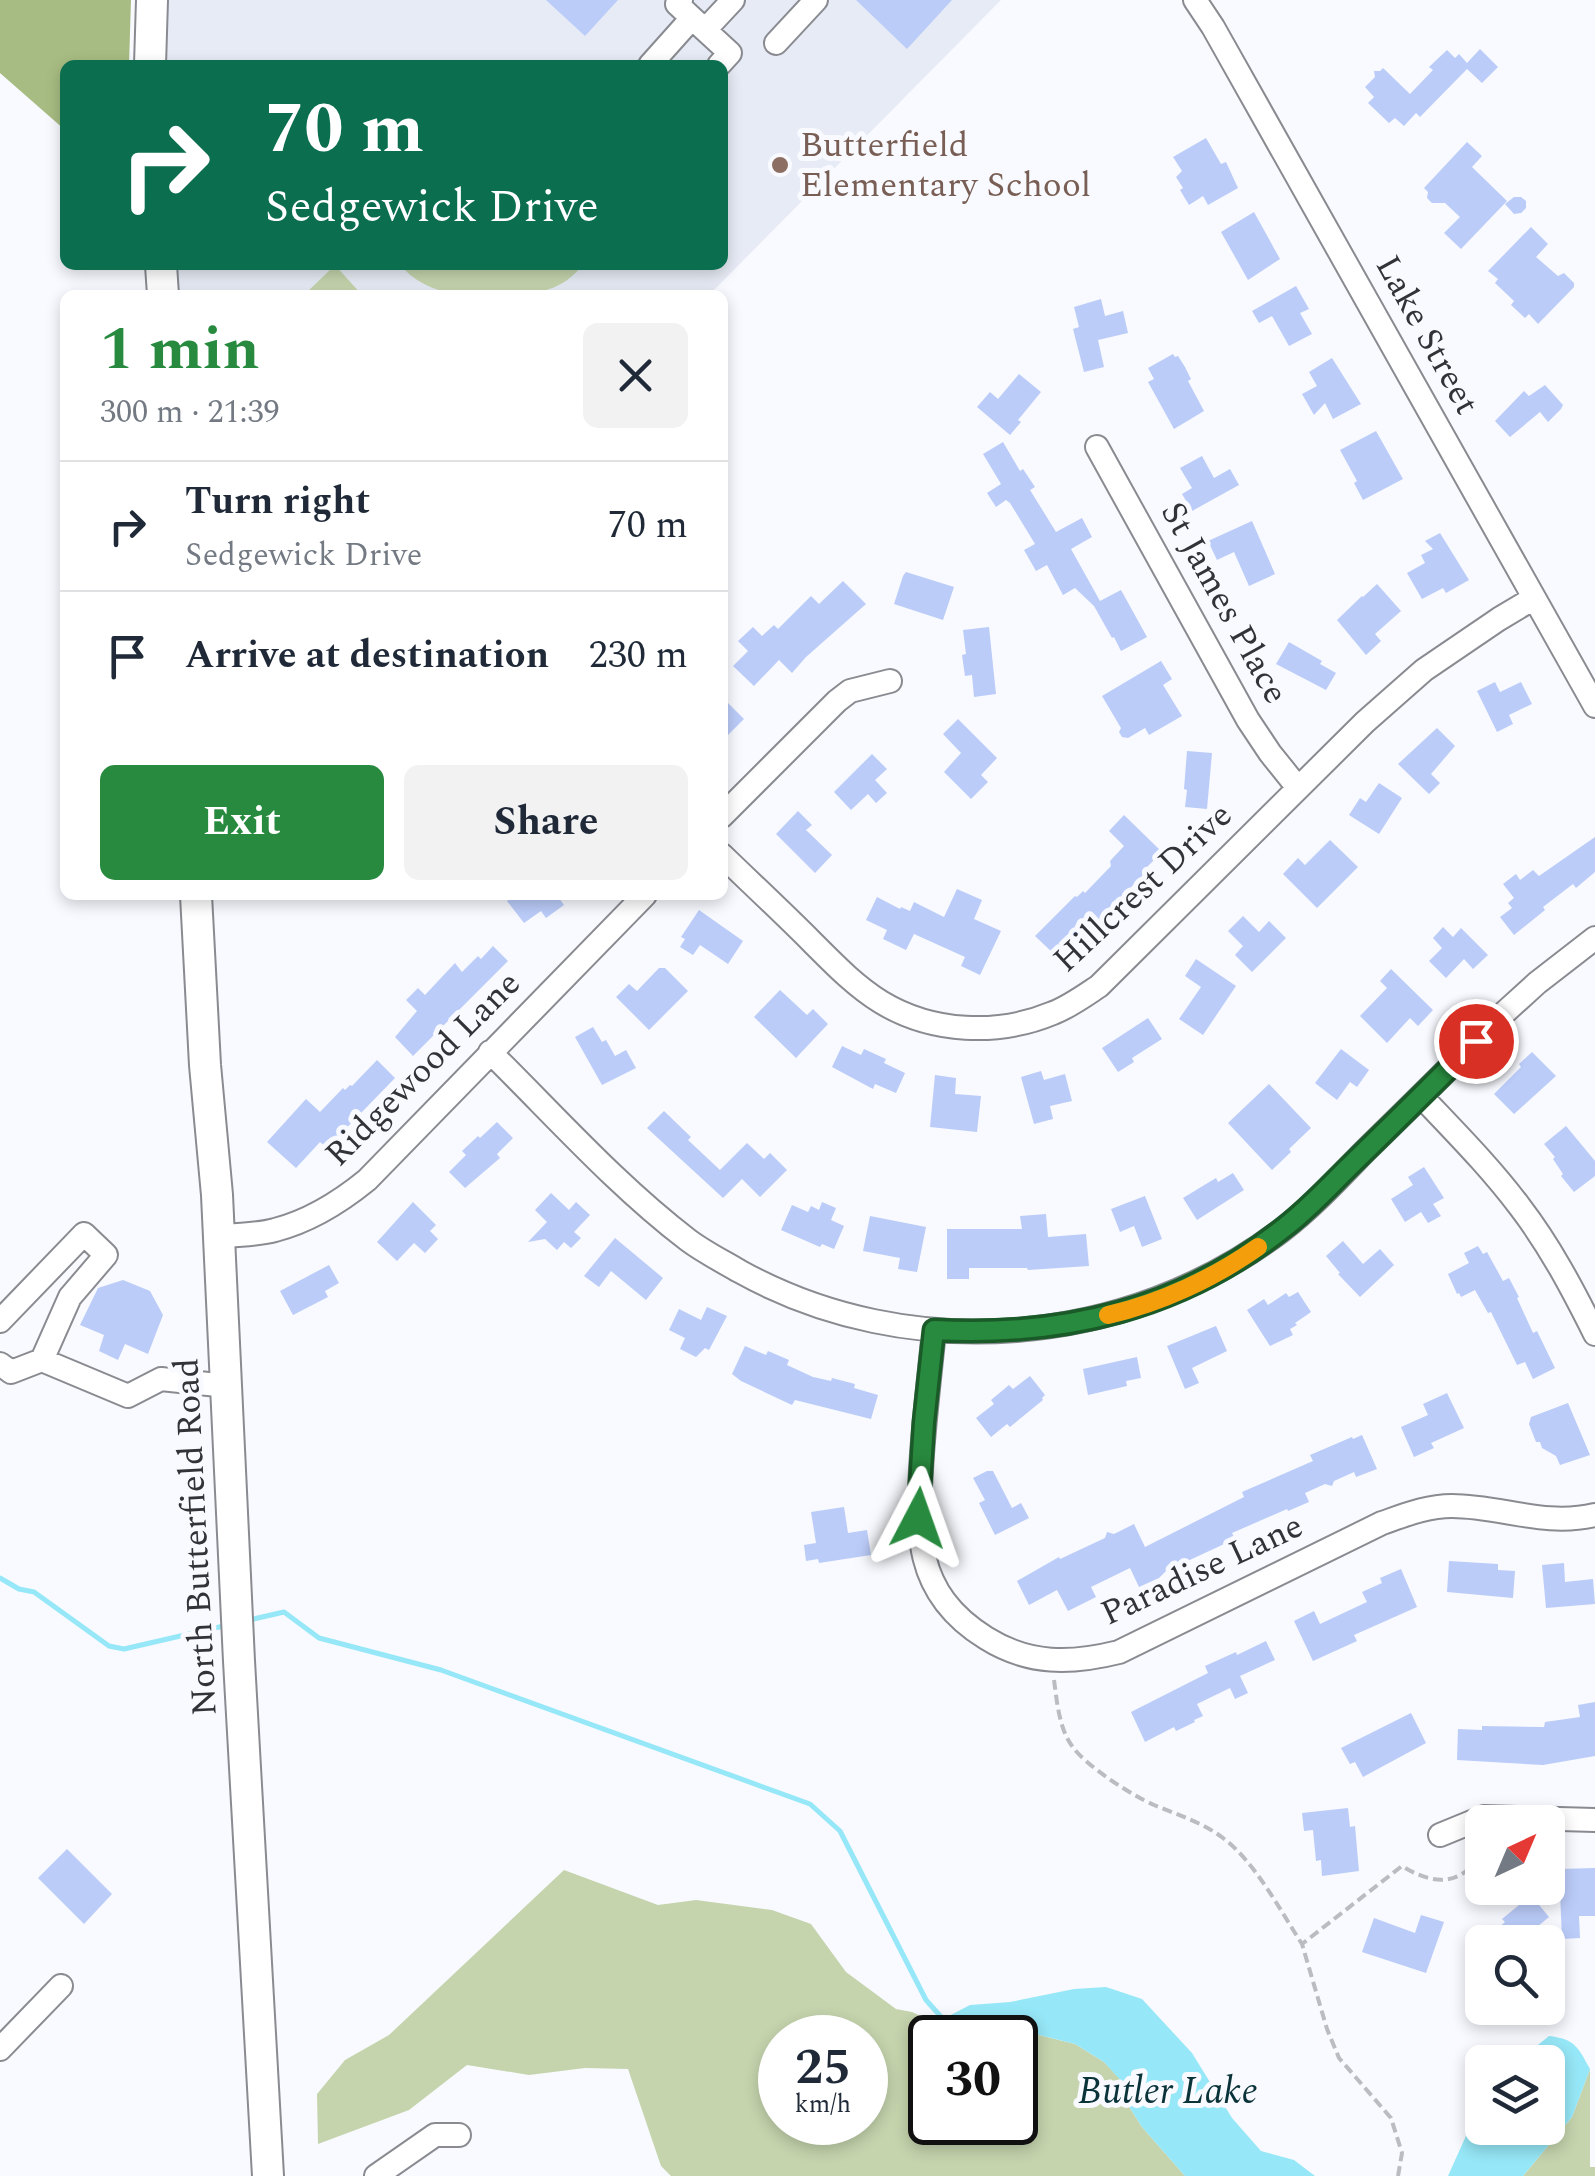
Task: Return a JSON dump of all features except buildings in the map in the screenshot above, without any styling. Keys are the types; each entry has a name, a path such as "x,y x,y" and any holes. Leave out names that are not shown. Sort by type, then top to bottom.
{"main road":[{"path":"150,60 152,0"},
{"name":"North Butterfield Road","path":"196,900 219,1236 268,2176"}],"street":[{"path":"654,60 692,16 734,0"},
{"path":"776,43 816,0"},
{"name":"Lake Street","path":"1195,0 1595,706"},
{"path":"692,16 730,54 724,60"},
{"name":"St James Place","path":"1097,447 1248,720 1298,788"},
{"name":"Hillcrest Drive","path":"728,861 853,982 907,1014 948,1026 978,1029 1052,1014 1099,986 1365,722 1424,670 1534,598"},
{"path":"728,810 837,700 850,692 890,681"},
{"name":"Ridgewood Lane","path":"219,1236 275,1230 320,1213 349,1195 640,900"},
{"path":"490,1052 640,1200 712,1256 758,1282 804,1302 870,1322 976,1333 1053,1327 1124,1312 1184,1289 1238,1261 1282,1230 1537,983 1595,938"},
{"path":"1421,1096 1521,1208 1552,1253 1595,1334"},
{"path":"0,1321 84,1234 106,1255 70,1297 42,1360"},
{"name":"Paradise Lane","path":"934,1330 918,1518 926,1566 946,1602 974,1630 1017,1654 1054,1661 1086,1660 1119,1652 1382,1523 1423,1508 1453,1506 1542,1520 1595,1515"},
{"path":"0,1364 10,1372 42,1360 128,1396 161,1379 226,1386"},
{"path":"1440,1835 1484,1817 1595,1820"},
{"path":"0,2049 61,1986"},
{"path":"376,2176 435,2135 459,2134"}],"path":[{"path":"1054,1661 1061,1724 1072,1748 1108,1778 1150,1803 1191,1818 1244,1857 1302,1944 1339,2058 1391,2118 1402,2153 1398,2176"},
{"path":"1302,1944 1402,1866 1433,1881 1465,1871"}],"shaded area":[{"name":"Butterfield Elementary School","path":"159,0 1001,0 714,290 163,290 161,270 728,270 728,60 152,60"}],"green space":[{"path":"0,0 131,0 129,60 60,60 60,126 0,73"},
{"path":"330,270 340,270 358,290 309,290"},
{"path":"405,270 578,270 546,290 442,290"},
{"path":"564,1870 658,1905 696,1900 772,1910 811,1924 846,1972 896,2009 919,2015 908,2015 908,2145 1038,2145 1038,2035 1075,2044 1104,2062 1124,2083 1128,2105 1142,2127 1185,2176 671,2176 661,2166 628,2069 585,2068 529,2075 467,2065 409,2110 318,2144 317,2094 345,2060 389,2035"},
{"path":"1590,2069 1590,2167 1595,2167 1595,2176 1523,2176 1549,2145 1565,2145 1565,2125"}],"water":[{"name":"Butler Lake","path":"1106,1987 1142,1999 1192,2053 1232,2118 1261,2151 1294,2160 1315,2176 1185,2176 1142,2127 1128,2105 1123,2083 1104,2062 1075,2044 1038,2035 1038,2015 951,2015 970,2005 1010,2002"},
{"path":"1549,2036 1565,2039 1575,2045 1590,2069 1565,2125 1565,2045 1538,2045"},
{"path":"1465,2138 1465,2145 1549,2145 1523,2176 1448,2176"}],"waterway":[{"path":"0,1578 34,1592 109,1646 124,1649 228,1625"},
{"path":"249,1620 284,1612 319,1638 441,1670 810,1804 840,1831 926,2000 939,2015"}],"slow traffic":[{"path":"1108,1315 1184,1289 1258,1247"}],"place":[{"name":"Butterfield Elementary School","path":"780,165"}],"route":[{"path":"918,1518 934,1330 1037,1330 1124,1312 1184,1289 1238,1261 1305,1210 1476,1041"}]}
